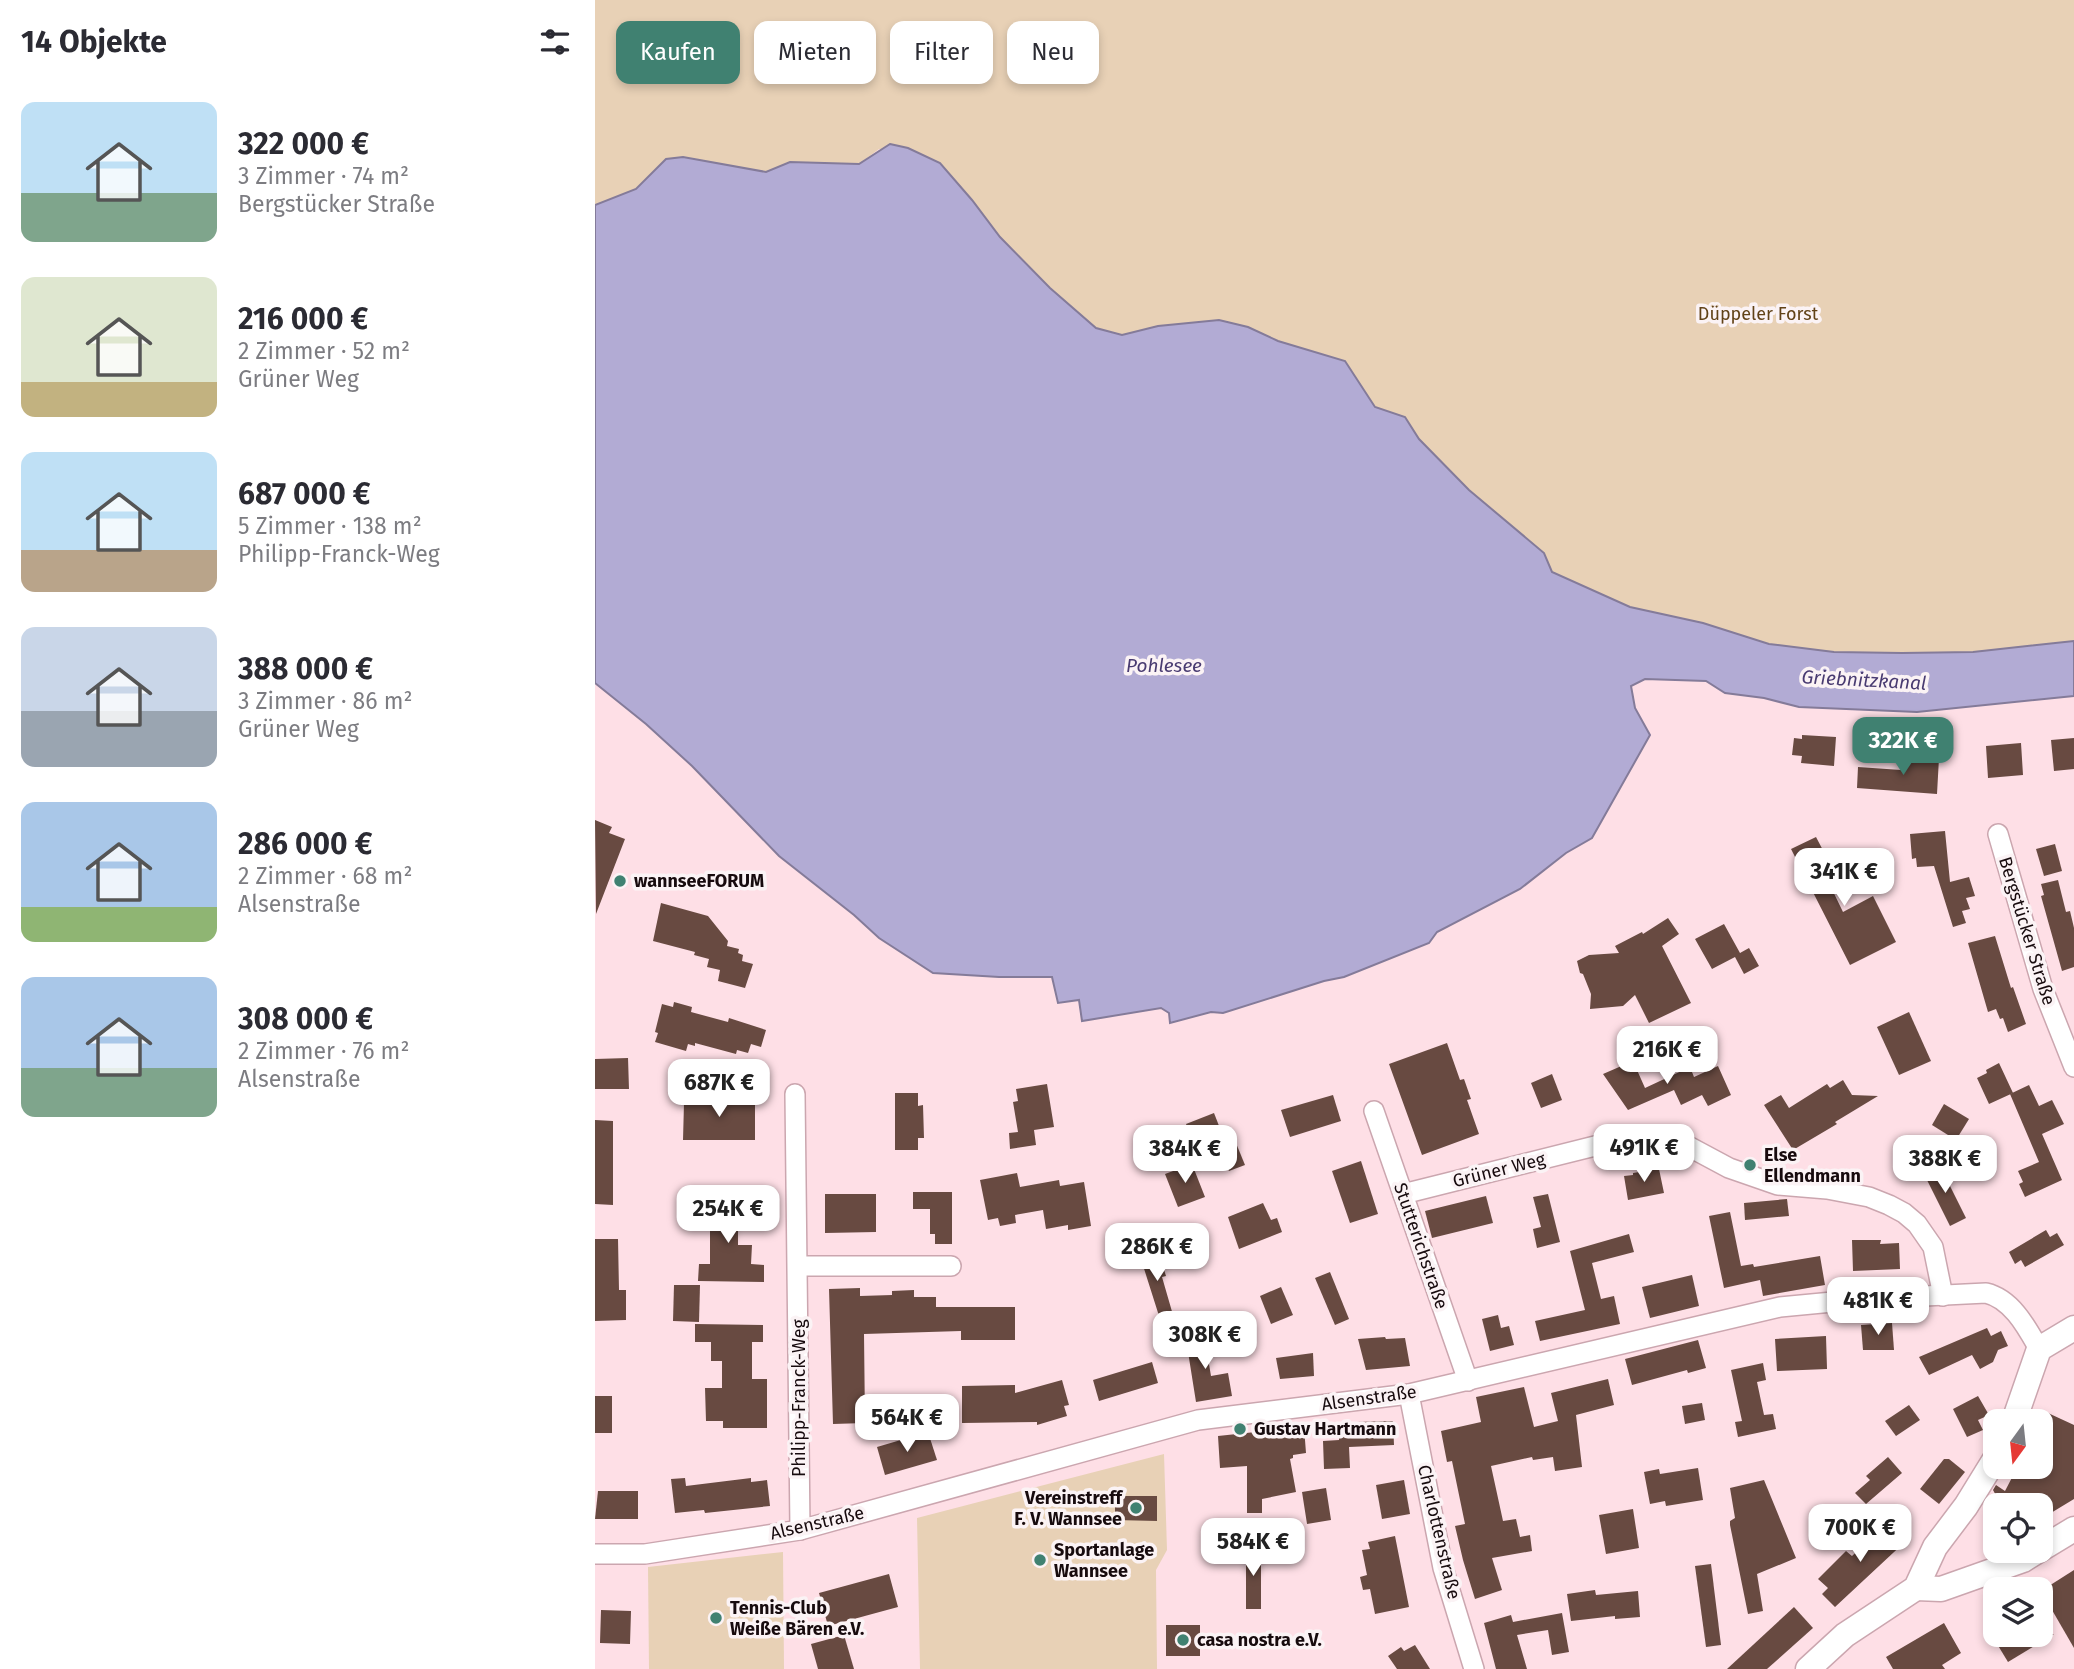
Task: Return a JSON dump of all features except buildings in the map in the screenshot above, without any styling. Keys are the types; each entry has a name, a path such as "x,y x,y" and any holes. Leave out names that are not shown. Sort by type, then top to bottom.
{"street":[{"name":"Bergstücker Straße","path":"1998,834 2043,989 2074,1067"},
{"name":"Philipp-Franck-Weg","path":"795,1094 800,1530"},
{"name":"Stutterichstraße","path":"1374,1111 1468,1381"},
{"name":"Grüner Weg","path":"1403,1194 1627,1138 1658,1138 1686,1145 1729,1168 1779,1185 1827,1189 1869,1197 1905,1213 1917,1224 1933,1247 1943,1296"},
{"path":"798,1266 951,1266"},
{"name":"Alsenstraße","path":"595,1554 645,1555 800,1530 1198,1420 1409,1394 1780,1307 1864,1299 1986,1293 2007,1303 2027,1328 2039,1349"},
{"path":"2018,1409 2039,1349 2074,1328"},
{"name":"Charlottenstraße","path":"1409,1394 1443,1568 1474,1669"},
{"path":"1808,1669 1845,1635 1916,1588 1935,1547 1966,1507 1983,1479"},
{"path":"2053,1542 2074,1529"},
{"path":"1916,1588 1941,1589 2015,1563"}],"green space":[{"name":"Düppeler Forst","path":"595,0 2074,0 2074,641 1973,652 1834,652 1769,644 1703,623 1630,607 1552,572 1544,553 1469,490 1419,439 1405,417 1375,408 1345,361 1278,341 1248,327 1158,326 1122,335 1096,328 1050,288 1000,237 940,163 879,149 859,164 790,162 766,172 683,157 666,159 636,189 595,205"},
{"name":"Sportanlage Wannsee","path":"1164,1454 1167,1550 1156,1570 1157,1669 920,1669 917,1518"},
{"name":"Tennis-Club Weiße Bären e.V.","path":"783,1552 784,1669 649,1669 648,1567"}],"water":[{"name":"Pohlesee","path":"890,144 908,148 940,163 1000,237 1050,288 1096,328 1122,335 1158,326 1219,320 1248,327 1278,341 1345,361 1375,407 1405,417 1419,439 1469,490 1544,553 1552,572 1630,607 1703,623 1769,644 1834,652 1902,653 1973,652 2074,641 2074,696 1917,712 1799,707 1764,698 1725,693 1706,681 1645,679 1631,686 1635,708 1650,735 1592,838 1566,853 1520,889 1437,932 1429,943 1344,977 1223,1013 1211,1012 1170,1023 1169,1013 1161,1008 1082,1021 1079,1000 1058,1003 1052,977 933,973 879,938 779,856 692,766 595,683 595,205 636,189 666,159 683,157 766,172 790,162 859,164"}],"place":[{"name":"wannseeFORUM","path":"620,881"},
{"name":"Else Ellendmann","path":"1750,1165"},
{"name":"Gustav Hartmann","path":"1240,1429"},
{"name":"Vereinstreff F. V. Wannsee","path":"1136,1508"},
{"name":"Sportanlage Wannsee","path":"1040,1560"},
{"name":"Tennis-Club Weiße Bären e.V.","path":"716,1618"},
{"name":"casa nostra e.V.","path":"1183,1640"}],"water label":[{"name":"Griebnitzkanal","path":"1864,680"}]}
